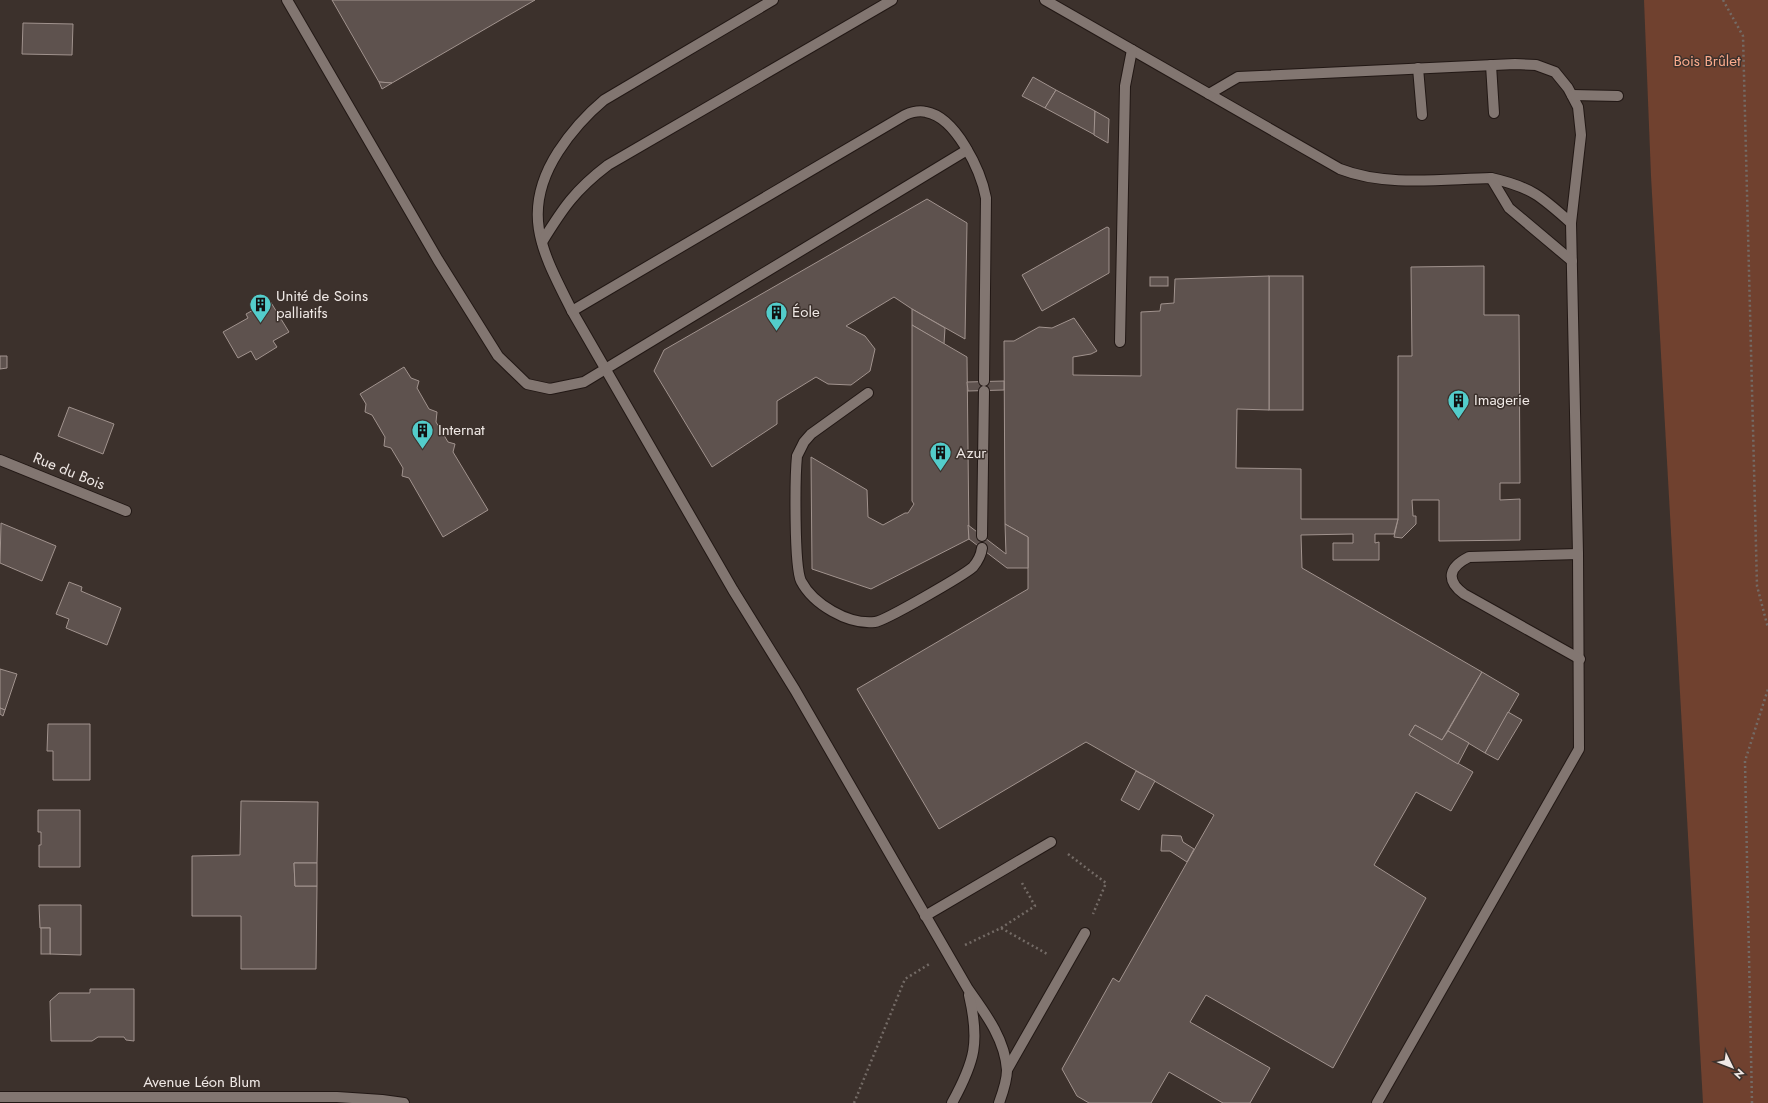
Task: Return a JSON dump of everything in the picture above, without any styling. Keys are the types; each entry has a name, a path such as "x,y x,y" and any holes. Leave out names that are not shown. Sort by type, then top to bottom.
{"street":[{"path":"287,0 438,260 498,356 527,384 550,389 584,382 967,150"},
{"path":"772,0 604,100 589,113 563,145 541,187 537,202 537,219 542,242 558,282 572,311 733,590 795,690 968,989 994,1030 1002,1049 1007,1070 1005,1086 999,1103"},
{"path":"542,242 567,202 591,177 608,165 892,0"},
{"path":"1045,0 1340,168 1356,175 1386,180 1491,178 1528,188 1544,198 1571,223"},
{"path":"1120,342 1125,86 1132,50"},
{"path":"1209,94 1238,77 1491,65 1536,65 1555,72 1572,95 1578,107 1581,135 1571,223 1580,658 1579,749 1377,1103"},
{"path":"1491,65 1494,113"},
{"path":"1418,68 1422,115"},
{"path":"1572,95 1618,96"},
{"path":"572,311 905,115 917,111 928,112 939,117 950,125 967,150 980,174 986,198 982,536"},
{"path":"1491,178 1509,208 1572,261"},
{"path":"868,393 811,434 804,442 797,456 798,561 801,580 806,588 819,601 835,612 852,619 876,622 967,572 981,556 982,548"},
{"name":"Rue du Bois","path":"0,460 126,511"},
{"path":"1578,554 1469,557 1459,561 1454,567 1451,575 1456,586 1464,594 1580,658"},
{"path":"926,916 1051,842"},
{"path":"1007,1070 1085,933"},
{"path":"952,1103 970,1066 976,1038 968,989"},
{"name":"Avenue Léon Blum","path":"0,1097 343,1097 404,1103"}],"path":[{"path":"1723,0 1743,36 1757,586 1768,628"},
{"path":"1752,1103 1745,761 1768,689"},
{"path":"1051,842 1106,883 1085,933"},
{"path":"854,1103 905,979 947,953 1001,928 1036,906 1011,866"},
{"path":"1001,928 1067,965"}],"green space":[{"name":"Bois Brûlet","path":"1644,0 1768,0 1768,1103 1703,1103 1651,176"}],"building":[{"path":"332,0 535,0 392,83 379,82"},
{"path":"23,23 73,24 72,55 22,54"},
{"path":"1033,77 1056,90 1045,108 1022,96"},
{"path":"379,82 392,83 382,89"},
{"path":"1056,90 1095,111 1095,135 1045,108"},
{"path":"1095,111 1109,119 1108,143 1094,135"},
{"name":"Éole","path":"927,199 967,223 965,339 894,297 846,326 865,336 875,349 870,371 851,385 828,384 816,377 777,401 777,424 712,467 654,371 664,350"},
{"path":"1107,227 1109,228 1109,273 1042,311 1022,275"},
{"name":"Imagerie","path":"1484,266 1484,315 1519,315 1520,483 1500,483 1500,500 1520,499 1520,540 1439,541 1439,500 1412,500 1413,516 1416,516 1416,524 1402,538 1394,537 1398,519 1398,356 1412,356 1411,267"},
{"path":"1269,276 1303,276 1303,410 1269,410"},
{"path":"1269,276 1269,410 1237,409 1236,468 1301,469 1301,519 1398,519 1394,534 1375,534 1375,543 1379,542 1379,560 1333,560 1333,543 1353,543 1353,534 1301,535 1302,568 1482,672 1442,740 1415,725 1409,735 1473,772 1451,811 1416,792 1374,865 1426,898 1333,1068 1206,995 1190,1022 1270,1068 1250,1103 1223,1103 1169,1072 1151,1103 1089,1103 1077,1096 1062,1069 1113,978 1119,982 1214,815 1086,742 939,829 857,689 1028,589 1028,537 1005,524 1004,341 1014,341 1039,327 1052,328 1074,318 1097,351 1091,354 1073,357 1073,375 1141,376 1141,312 1160,311 1161,304 1174,303 1175,279"},
{"path":"1150,277 1168,277 1168,286 1150,286"},
{"name":"Unité de Soins palliatifs","path":"270,301 289,332 273,341 277,347 256,360 251,351 238,358 223,332 248,318 246,314"},
{"path":"912,309 945,328 944,344 912,325"},
{"name":"Azur","path":"912,325 967,357 969,539 871,589 812,569 811,457 867,490 868,517 883,525 905,513 908,513 914,504 912,501"},
{"path":"0,356 7,356 7,368 0,369"},
{"name":"Internat","path":"404,367 411,378 419,381 417,388 429,409 437,412 436,422 448,442 455,444 453,452 488,510 443,537 409,478 402,476 403,468 391,448 384,446 385,437 372,415 365,412 366,404 360,394"},
{"path":"1004,381 1004,390 968,391 967,382"},
{"path":"69,407 114,424 103,454 58,436"},
{"path":"1,523 56,546 42,581 0,563"},
{"path":"1005,524 1028,537 1028,568 1007,568 969,539 968,525 1006,554"},
{"path":"69,582 82,587 81,591 121,608 107,645 66,628 69,619 56,614"},
{"path":"0,669 17,674 5,710 0,708"},
{"path":"1482,672 1519,694 1485,753 1448,731"},
{"path":"0,708 5,710 3,716 0,714"},
{"path":"1508,712 1522,720 1498,760 1485,753"},
{"path":"48,724 90,724 90,780 53,780 53,751 47,751"},
{"path":"1415,725 1442,740 1448,731 1469,743 1458,764 1409,735"},
{"path":"1136,771 1155,781 1139,810 1121,800"},
{"path":"241,801 318,802 317,863 294,863 295,886 317,886 316,969 241,969 241,916 192,916 192,856 240,855"},
{"path":"38,810 80,810 80,867 39,867 39,845 41,845 41,832 38,832"},
{"path":"1162,835 1181,836 1183,842 1194,849 1187,862 1170,851 1161,851"},
{"path":"294,863 317,863 317,886 295,886"},
{"path":"39,905 81,905 81,955 50,954 50,928 40,928"},
{"path":"41,928 50,928 50,954 41,954"},
{"path":"90,989 134,989 134,1041 126,1040 124,1037 98,1037 92,1041 51,1041 50,1001 59,993 90,993"}],"place":[{"name":"Unité de Soins palliatifs","path":"260,324"},
{"name":"Éole","path":"776,332"},
{"name":"Imagerie","path":"1459,420"},
{"name":"Internat","path":"423,450"},
{"name":"Azur","path":"940,472"}]}
